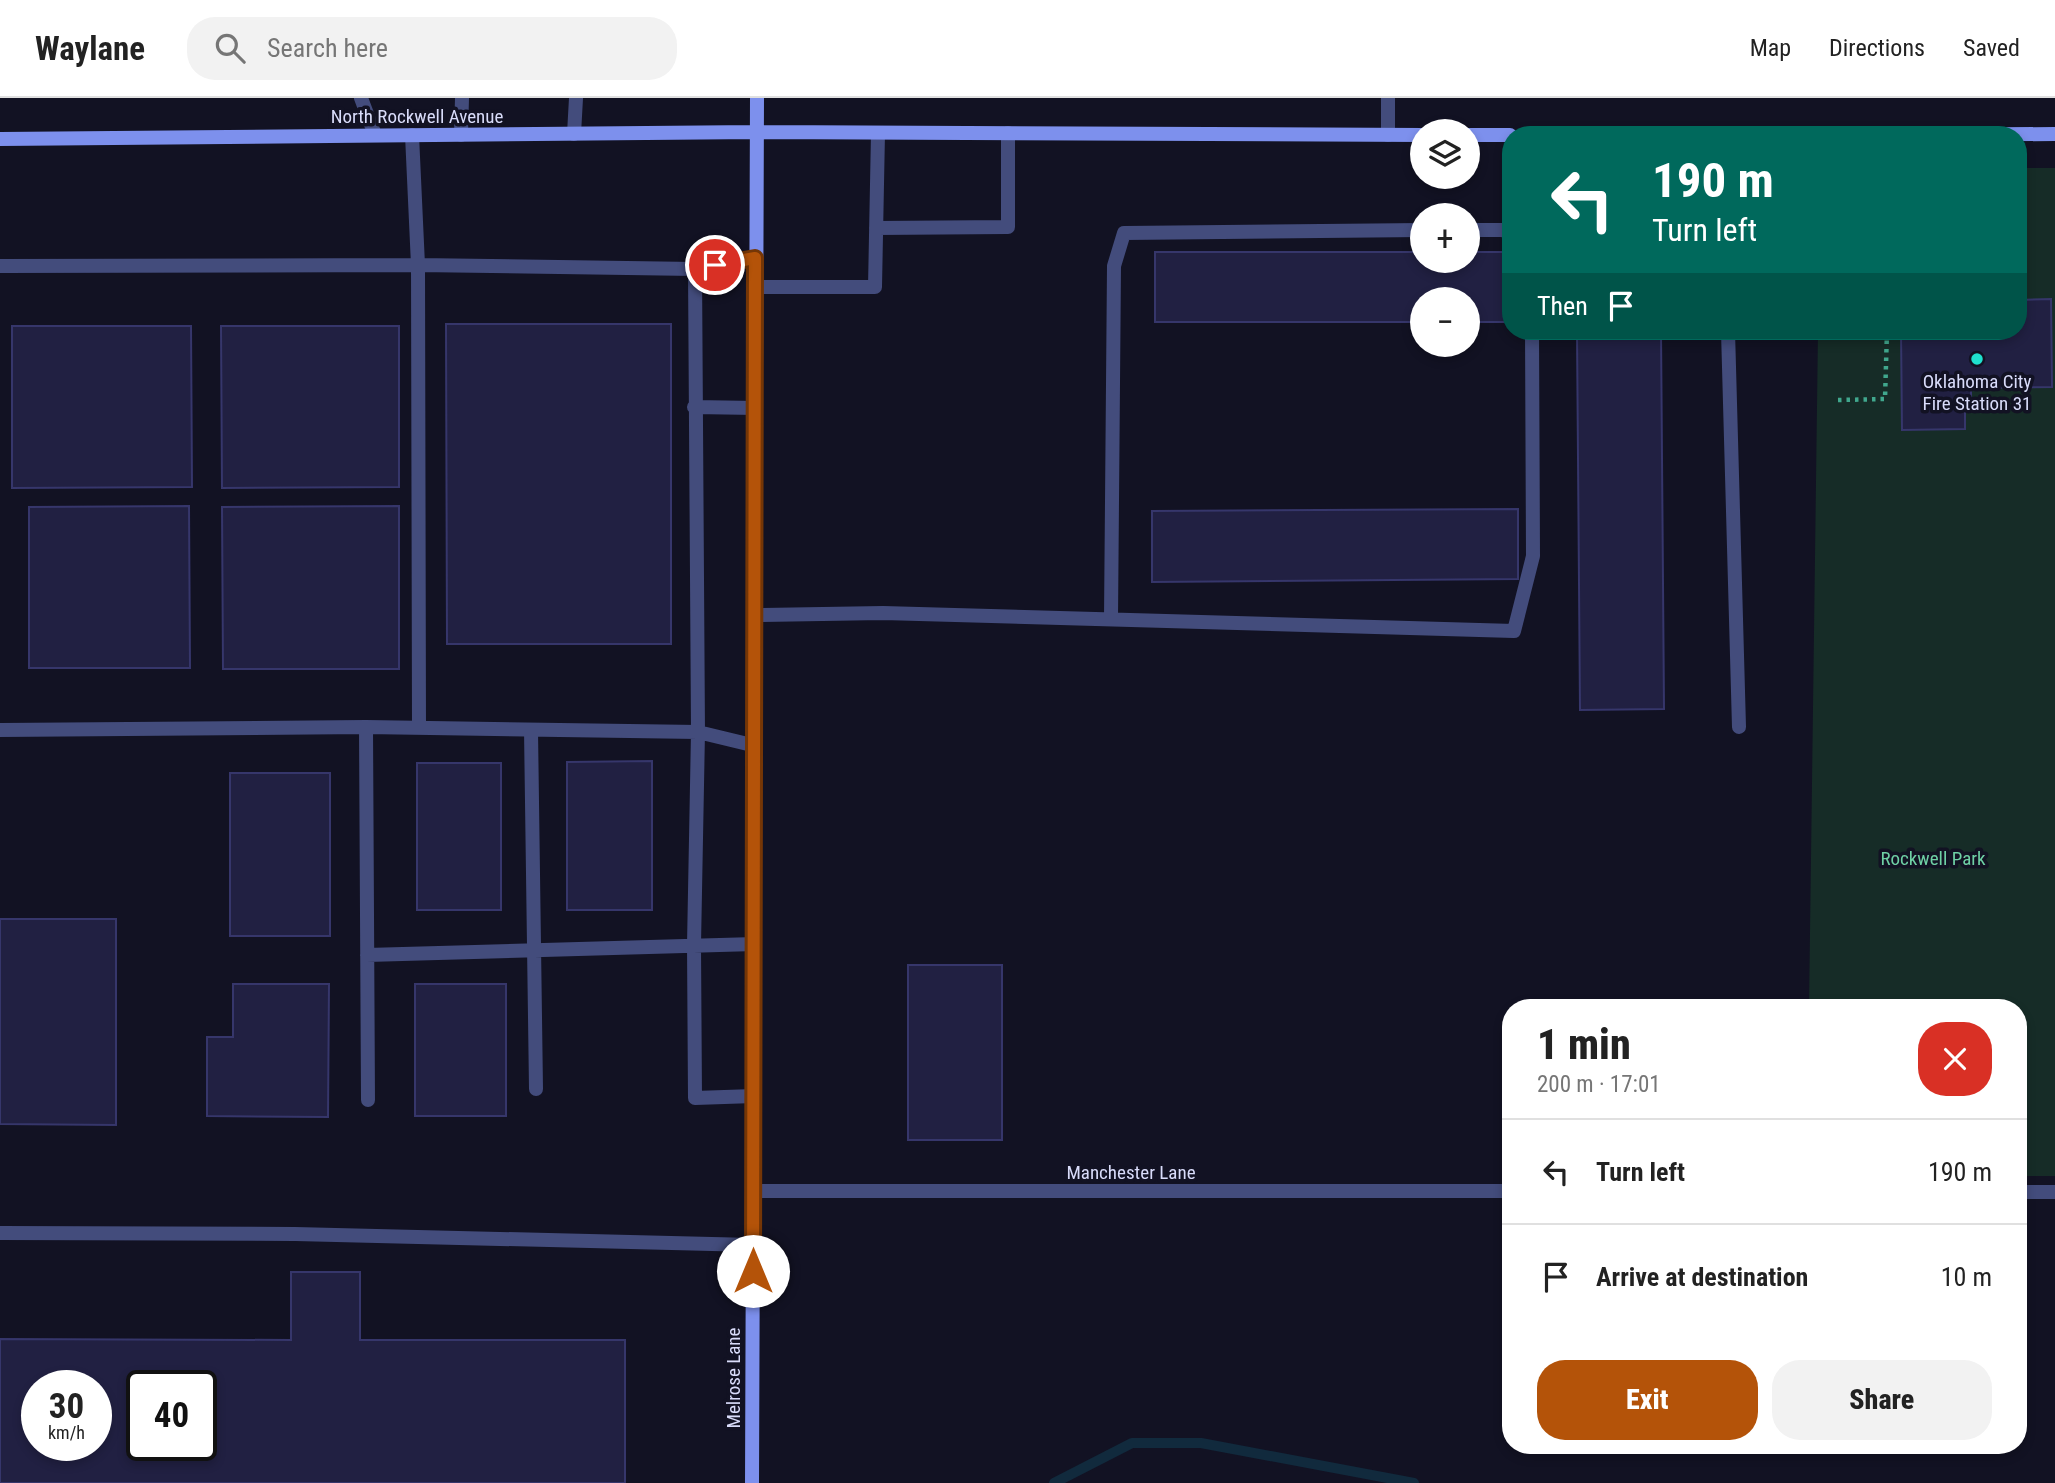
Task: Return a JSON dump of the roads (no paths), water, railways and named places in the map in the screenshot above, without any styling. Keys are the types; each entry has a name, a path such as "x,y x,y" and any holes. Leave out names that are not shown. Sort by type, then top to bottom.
{"main road":[{"name":"Melrose Lane","path":"752,1483 757,98"},
{"name":"North Rockwell Avenue","path":"0,139 756,132 1410,135"},
{"path":"2027,134 2055,134"},
{"path":"1480,135 1502,135"}],"street":[{"path":"361,98 375,135"},
{"path":"461,135 462,98"},
{"path":"574,134 576,98"},
{"path":"1388,98 1388,135"},
{"path":"755,287 875,287 878,133"},
{"path":"876,228 1008,227 1008,133"},
{"path":"412,135 418,265 419,728"},
{"path":"1111,619 1114,267 1124,233 1410,230"},
{"path":"1480,230 1502,230"},
{"path":"0,266 418,265 695,269 755,258"},
{"path":"695,269 698,732 694,945 695,1098 754,1097"},
{"path":"756,615 883,613 1514,631 1534,556 1532,340"},
{"path":"1728,340 1739,727"},
{"path":"694,407 756,408"},
{"path":"366,727 368,1100"},
{"path":"0,730 366,727 698,732 756,746"},
{"path":"531,730 536,1089"},
{"path":"367,955 755,944"},
{"name":"Manchester Lane","path":"753,1191 1502,1191"},
{"path":"2027,1192 2055,1192"},
{"path":"0,1233 295,1234 753,1245"}],"waterway":[{"path":"1054,1483 1132,1443 1201,1443 1414,1483"}],"place":[{"name":"Oklahoma City Fire Station 31","path":"1977,359"}],"park label":[{"name":"Rockwell Park","path":"1933,858"}]}
